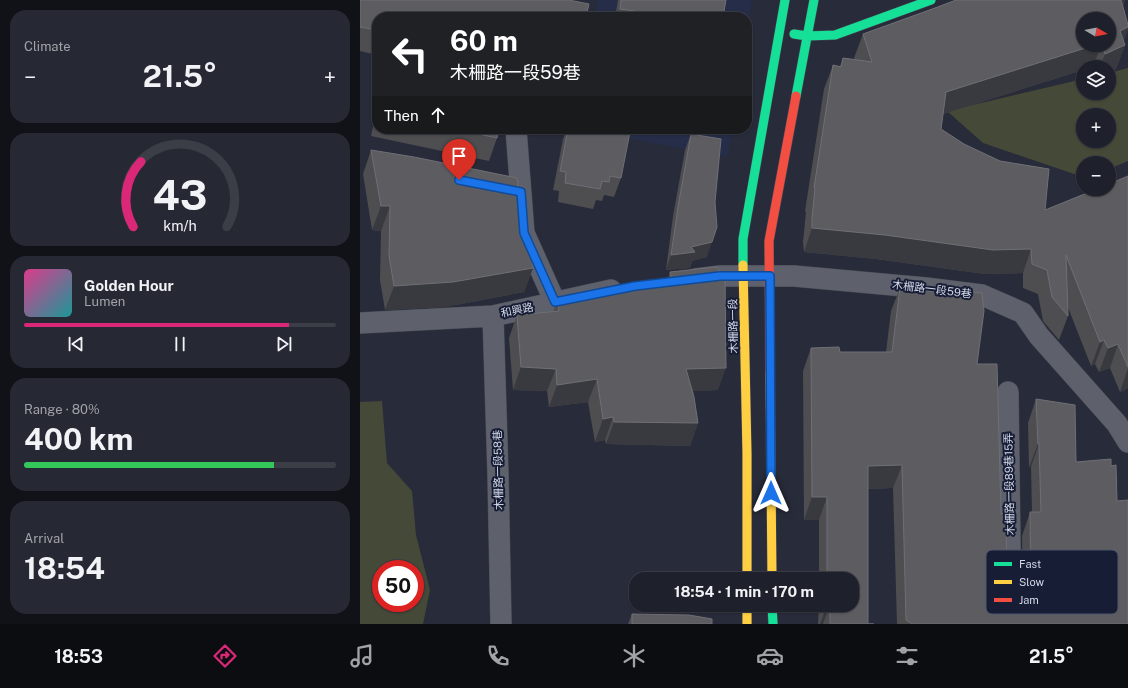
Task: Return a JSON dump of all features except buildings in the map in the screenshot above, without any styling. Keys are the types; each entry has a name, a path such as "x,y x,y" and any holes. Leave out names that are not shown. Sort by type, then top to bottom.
{"main road":[{"name":"木柵路一段","path":"747,572 747,454 743,276 744,239 785,0"},
{"path":"772,572 769,242 814,0"},
{"path":"779,32 807,36 835,35 931,0"},
{"path":"747,612 747,624"},
{"path":"772,612 773,624"}],"street":[{"path":"516,134 513,190 524,233 555,302"},
{"path":"675,281 720,276 743,276"},
{"name":"木柵路一段59巷","path":"743,276 794,276 926,288 982,296 1023,313 1039,336 1117,424 1128,442"},
{"name":"和興路","path":"360,324 493,316 628,287"},
{"name":"木柵路一段58巷","path":"493,316 501,624"},
{"name":"木柵路一段89巷15弄","path":"1008,392 1010,550"},
{"name":"木柵路一段89巷15弄","path":"1011,614 1011,624"}],"shaded area":[{"path":"598,0 752,0 750,12 596,12"},
{"path":"604,134 731,134 728,157"}],"green space":[{"path":"1128,68 1128,161 1116,166 1116,156 1076,156 1076,175 983,143 947,111 1076,81 1076,100 1116,100 1116,71"},
{"path":"382,401 387,463 412,491 416,535 422,560 372,560 372,612 424,612 424,566 430,590 423,624 360,624 360,402"}],"traffic: fast":[{"path":"743,265 743,239 785,0"},
{"path":"796,96 814,0"},
{"path":"794,34 807,36 835,35 931,0"},
{"path":"772,612 773,624"}],"traffic: slow":[{"path":"743,265 747,454 747,572"},
{"path":"770,373 772,572"},
{"path":"747,612 747,624"}],"traffic: jam":[{"path":"770,373 769,241 796,96"}],"route":[{"path":"459,180 521,192 524,233 555,302 635,286 720,276 770,276 771,493"}]}
